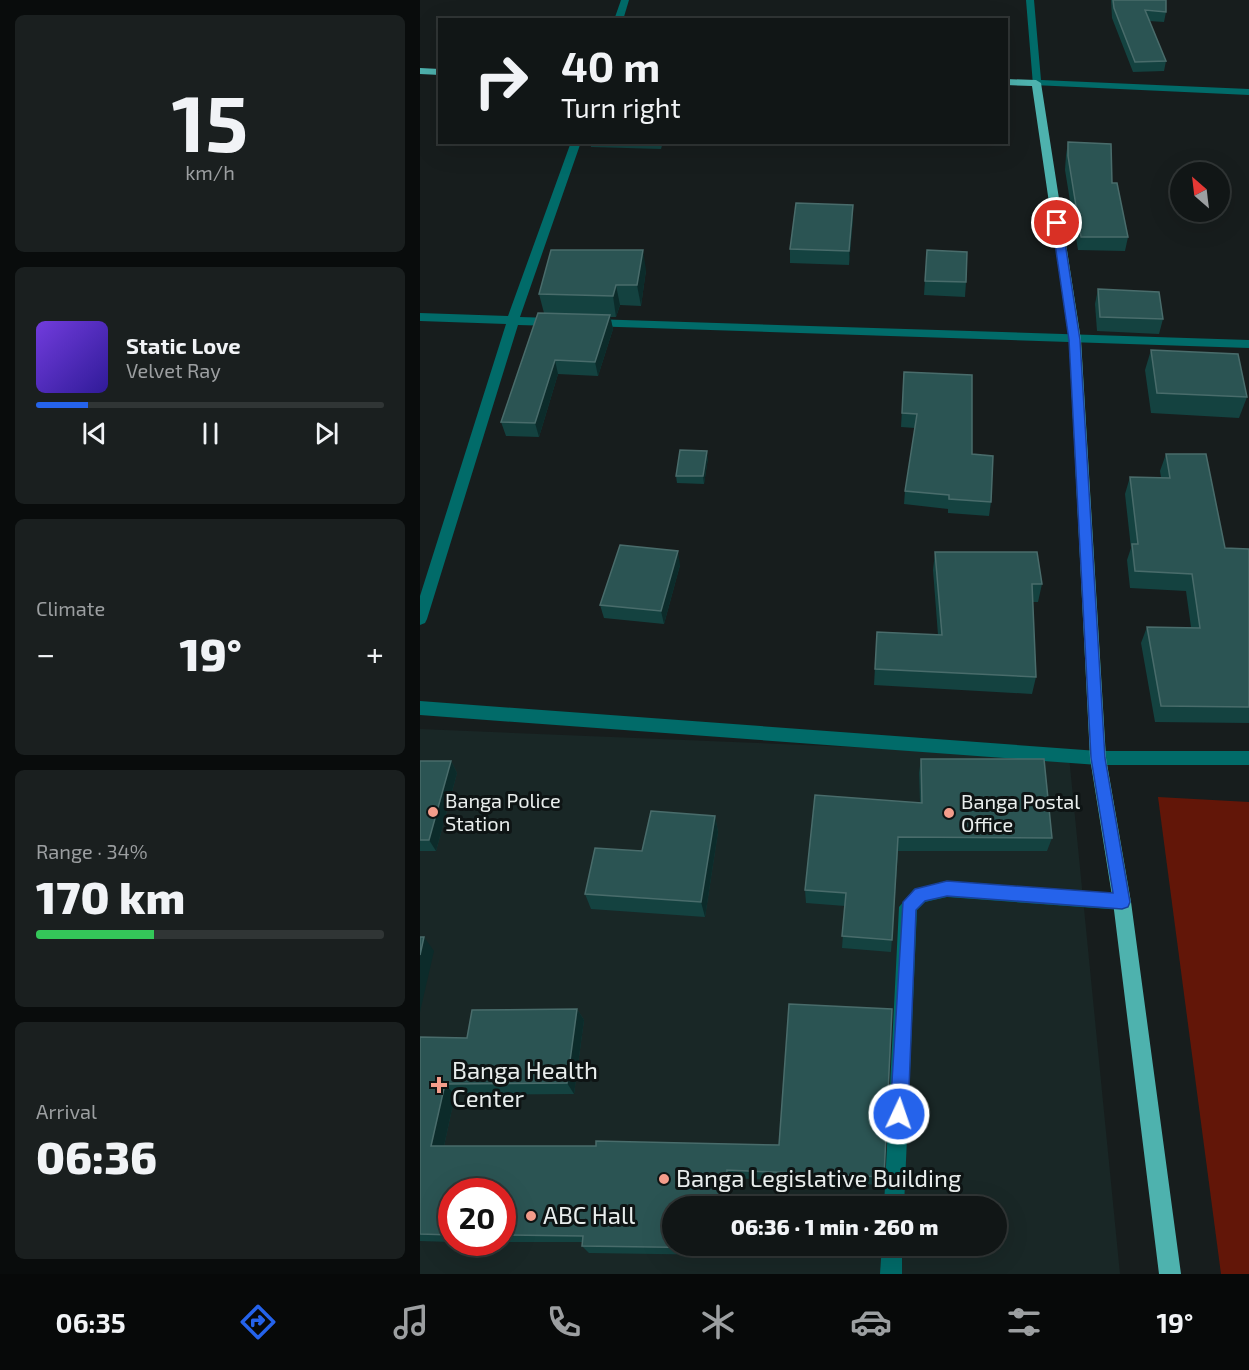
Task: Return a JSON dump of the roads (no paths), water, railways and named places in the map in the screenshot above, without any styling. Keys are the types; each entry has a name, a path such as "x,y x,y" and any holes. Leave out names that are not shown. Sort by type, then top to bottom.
{"main road":[{"path":"420,71 438,72"},
{"path":"1008,82 1036,82 1075,340 1098,758 1122,902 1170,1274"}],"street":[{"path":"619,18 625,0"},
{"path":"1030,0 1036,82 1249,92"},
{"path":"420,619 513,320 575,144"},
{"path":"420,317 1249,344"},
{"path":"420,708 1098,758 1249,758"},
{"path":"894,1196 908,907 920,895 947,889 1122,902"},
{"path":"891,1274 892,1256"}],"place":[{"name":"Banga Police Station","path":"433,812"},
{"name":"Banga Postal Office","path":"949,813"},
{"name":"Banga Health Center","path":"439,1085"},
{"name":"Banga Legislative Building","path":"664,1179"},
{"name":"ABC Hall","path":"531,1216"}]}
